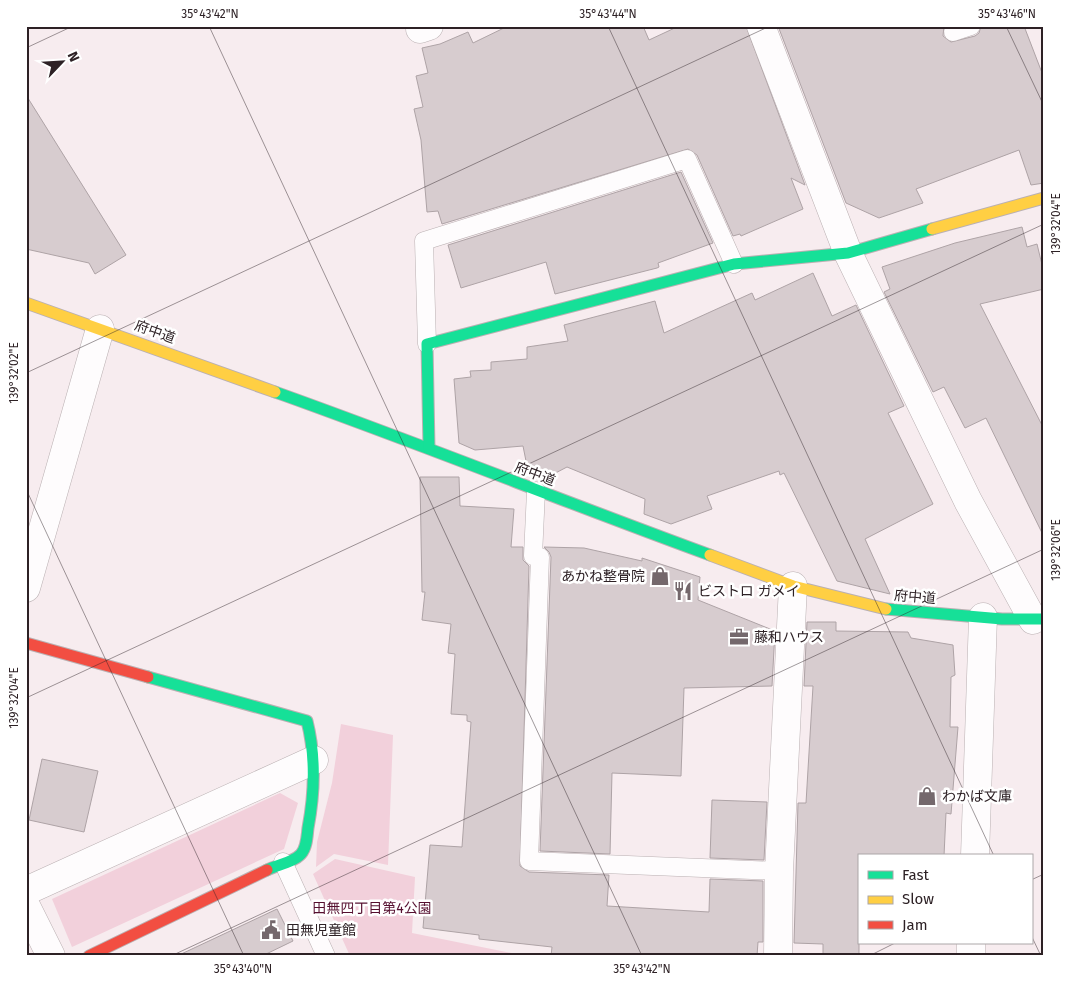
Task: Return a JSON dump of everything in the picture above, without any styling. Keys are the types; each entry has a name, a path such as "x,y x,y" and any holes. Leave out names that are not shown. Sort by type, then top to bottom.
{"street":[{"path":"420,26 420,30 429,26"},
{"path":"761,26 848,253 968,501 1038,619"},
{"path":"429,448 427,344 734,264 848,253 1044,198"},
{"name":"府中道","path":"26,303 429,448 536,491 793,586 884,609 983,617 1038,619"},
{"path":"26,588 100,329"},
{"path":"778,956 779,871 793,586"},
{"path":"974,854 983,617"},
{"path":"26,642 307,721 314,760 314,803 304,850 296,859 283,862 89,956"},
{"path":"26,891 314,760"},
{"path":"26,906 50,956"}],"lane":[{"path":"953,32 971,26"},
{"path":"427,344 424,241 687,159 734,264"},
{"path":"536,491 533,556 540,557 529,861 779,871"},
{"path":"283,862 326,956"}],"green space":[{"path":"341,724 393,735 388,865 334,854 316,867 317,842 332,783"},
{"path":"280,793 298,803 284,849 72,947 52,899"},
{"name":"田無四丁目第4公園","path":"335,859 415,877 412,933 526,956 350,956 313,874"}],"building":[{"path":"508,26 643,26 649,40 679,26 746,26 805,185 791,178 803,209 741,236 740,234 733,236 697,155 688,149 442,224 438,211 427,212 421,140 414,109 423,107 416,76 428,73 422,48 440,44 468,32 473,43"},
{"path":"778,26 944,26 943,36 951,42 975,36 979,33 981,26 1024,26 1044,78 1044,183 1031,185 1019,150 916,189 923,203 879,218 846,203"},
{"path":"26,95 126,255 95,274 89,263 26,249"},
{"path":"681,172 713,243 658,263 659,267 657,268 555,294 546,262 461,288 448,245"},
{"path":"1022,227 1027,247 1037,244 1044,273 1044,289 980,304 1044,429 1044,537 986,418 965,428 944,387 933,392 884,292 890,289 882,267 955,243"},
{"path":"813,273 832,316 856,305 904,406 888,413 933,504 865,539 890,594 837,581 784,473 780,475 779,471 707,496 712,509 671,524 644,514 645,499 567,467 546,478 528,471 523,446 475,450 459,443 454,379 471,377 470,371 491,370 491,362 527,359 527,347 568,341 564,325 655,301 664,333 752,293 755,300"},
{"path":"420,477 459,477 460,506 514,509 511,547 523,547 523,560 529,566 520,866 529,872 609,875 607,906 709,912 710,879 763,881 763,942 758,942 757,956 686,954 686,956 551,956 552,947 479,939 479,935 423,928 430,845 462,847 471,722 467,721 467,715 451,714 455,654 448,653 451,624 422,620 425,592 422,592"},
{"path":"544,547 584,548 642,561 642,558 700,577 698,600 775,631 772,686 684,688 681,776 612,773 610,854 540,851 551,557"},
{"path":"807,622 836,622 836,631 908,632 911,638 953,645 955,675 951,677 950,727 958,727 951,814 946,813 944,854 858,854 859,956 823,956 823,944 794,943 798,803 806,803 813,686 804,686"},
{"path":"42,759 98,771 84,832 29,820"},
{"path":"712,800 767,802 764,860 710,858"},
{"path":"277,909 293,941 262,956 177,956"}],"traffic: fast":[{"path":"429,448 427,344 734,264 848,253 932,229"},
{"path":"275,392 710,555"},
{"path":"886,609 1002,619 1044,619"},
{"path":"148,677 307,721 314,774 306,845 298,857 267,870"}],"traffic: slow":[{"path":"932,229 1044,198"},
{"path":"26,303 275,392"},
{"path":"710,555 793,586 886,609"}],"traffic: jam":[{"path":"26,643 148,677"},
{"path":"89,956 267,870"}],"place":[{"name":"あかね整骨院","path":"660,576"},
{"name":"ビストロ ガメイ","path":"683,591"},
{"name":"藤和ハウス","path":"739,637"},
{"name":"わかば文庫","path":"927,796"},
{"name":"田無児童館","path":"271,930"}]}
